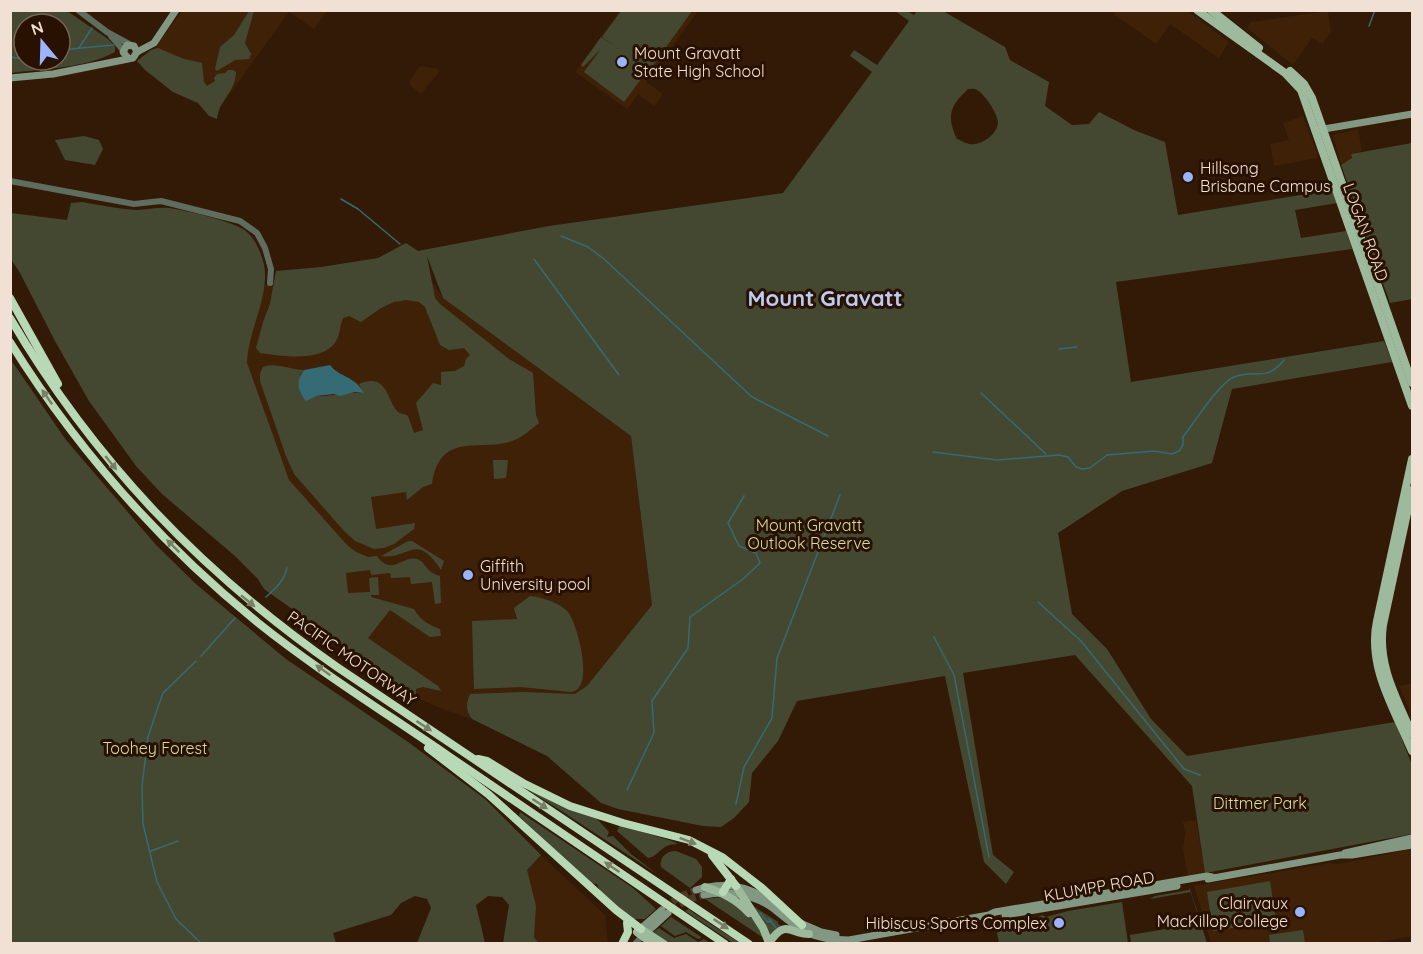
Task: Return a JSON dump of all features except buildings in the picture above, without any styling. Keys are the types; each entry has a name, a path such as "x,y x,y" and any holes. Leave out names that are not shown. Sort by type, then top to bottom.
{"highway":[{"path":"10,297 73,408 75,416"},
{"name":"PACIFIC MOTORWAY","path":"10,318 75,416 114,466 189,548 240,594 288,633 328,661 749,944"},
{"name":"PACIFIC MOTORWAY","path":"10,342 78,440 124,494 172,546 257,622 370,704 725,944"},
{"path":"370,704 376,711 488,794 642,932"},
{"path":"475,758 487,761 531,787 570,806 689,840 722,857 762,888 802,924"},
{"path":"707,851 721,865 729,886"},
{"path":"616,910 627,923 642,932"},
{"path":"623,944 628,932 627,923"}],"main road":[{"path":"10,78 53,74 110,61 125,53 127,45 134,48 154,43 176,10"},
{"name":"LOGAN ROAD","path":"1197,10 1292,79 1304,95 1413,383"},
{"name":"LOGAN ROAD","path":"1211,10 1300,79 1312,98 1319,130 1413,406"},
{"path":"125,53 133,58 134,48"},
{"path":"1319,130 1413,114"},
{"path":"1413,459 1374,642 1375,657 1381,677 1413,751"},
{"path":"1413,490 1381,635 1384,666 1413,734"},
{"name":"KLUMPP ROAD","path":"1340,855 1413,838"},
{"name":"KLUMPP ROAD","path":"729,886 767,904 809,934 842,940 989,915 996,917 1066,906 1158,890 1212,877 1413,845"},
{"path":"702,891 729,886 742,894 759,921 769,943 775,935 786,929 809,934"},
{"path":"729,886 740,903 759,921"},
{"name":"KLUMPP ROAD","path":"729,886 760,894 802,924 830,934 865,936"},
{"path":"642,932 665,912"},
{"path":"642,932 653,944"},
{"path":"642,932 664,944"}],"street":[{"path":"78,10 107,32 134,48"},
{"path":"107,32 125,53"},
{"path":"10,181 123,203 144,204 161,201 242,221 257,233 265,248 272,269 270,283"},
{"path":"623,944 642,932"},
{"path":"635,944 642,932"}],"shaded area":[{"path":"182,11 327,11 314,29 289,12 220,107 150,55"},
{"name":"Mount Gravatt State High School","path":"620,11 698,11 646,82 663,94 654,106 638,94 627,109 575,72"},
{"path":"1116,11 1188,11 1229,42 1219,58 1170,24 1156,44 1114,14"},
{"path":"1328,11 1331,32 1322,44 1312,38 1293,65 1247,28 1251,22"},
{"path":"419,67 438,69 439,72 421,94 410,85 410,81"},
{"path":"1303,116 1318,155 1317,158 1274,166 1270,144 1289,140 1283,123"},
{"path":"1358,129 1362,151 1351,154 1352,158 1341,165 1333,135"},
{"path":"417,260 443,298 631,436 652,605 587,686 595,723 510,738 472,719 416,697 264,589 216,292"},
{"path":"1412,683 1412,716 1399,686"},
{"path":"1196,820 1205,873 1188,876 1183,849 1185,833 1183,822"},
{"name":"Clairvaux MacKillop College","path":"1412,849 1412,936 1368,944 1211,943 1194,886 1330,863 1339,864"},
{"path":"541,855 605,915 608,944 537,943 534,939 527,870"}],"green space":[{"path":"10,11 68,12 12,12 12,72 20,72 11,73"},
{"path":"249,11 254,11 245,43 251,54 249,59 235,60 217,71 215,69 220,47 234,35"},
{"name":"Mount Gravatt State High School","path":"621,11 692,11 649,71 642,79 638,76 641,79 624,102 584,72 601,49 583,67 581,65 601,37 615,46 602,37"},
{"name":"Mount Gravatt Outlook Reserve","path":"895,11 907,11 914,15 917,11 943,11 1005,47 1010,60 1049,82 1045,106 1072,125 1089,124 1099,112 1134,130 1165,142 1178,215 1332,190 1337,203 1295,210 1301,238 1346,231 1352,249 1116,282 1131,382 1384,341 1392,362 1232,389 1212,463 1122,491 1058,533 1072,614 1107,649 1151,719 1187,756 1395,722 1412,765 1412,834 1205,873 1192,786 1075,655 963,673 993,855 1014,872 1006,884 984,862 945,676 797,701 778,741 752,773 749,802 734,818 721,827 703,826 618,809 601,803 547,756 472,719 467,710 467,704 470,694 523,692 575,694 587,686 652,605 631,436 443,298 427,256 435,298 440,304 509,359 533,373 536,415 539,423 523,436 512,441 463,446 452,450 443,456 436,467 432,484 423,487 407,500 406,492 371,497 376,529 415,523 414,529 394,544 384,548 374,549 355,541 294,474 260,381 263,367 273,365 304,370 300,375 316,396 363,393 359,384 369,381 381,384 398,412 408,416 414,433 423,430 416,403 433,383 441,385 441,372 455,371 464,366 470,355 464,348 449,350 440,345 425,307 419,302 406,300 381,308 361,322 349,316 343,318 336,341 322,353 301,356 260,353 256,348 270,304 276,271 378,258 406,243 418,251 549,226 783,193 872,72 850,56 854,50 877,65 909,21","holes":["968,89 976,89 984,95 998,122 992,135 974,144 957,139 951,118 954,106"]},
{"path":"72,14 115,46 115,52 72,65"},
{"path":"158,48 184,59 202,63 204,82 207,86 215,81 217,74 228,70 236,72 233,86 218,112 217,119 209,116 198,103 173,92 137,61 151,50"},
{"path":"84,136 99,140 103,149 95,165 65,160 55,140"},
{"path":"1412,143 1412,299 1390,303 1341,165 1352,158 1351,154"},
{"path":"82,202 141,210 169,208 186,211 233,224 251,236 263,259 265,278 247,363 289,480 347,545 356,552 368,557 377,556 387,565 417,559 431,572 440,576 441,603 435,604 432,582 411,584 410,577 391,578 390,573 371,575 370,570 346,573 348,593 370,592 369,578 378,577 379,595 371,595 371,597 414,609 425,622 440,629 441,636 430,637 390,610 368,638 438,686 441,691 423,687 416,689 416,697 264,589 258,579 235,556 162,494 136,466 89,401 11,259 11,213 67,220 71,203"},
{"name":"Toohey Forest","path":"11,360 66,440 156,545 197,585 286,659 408,742 485,799 541,855 527,870 536,906 534,937 538,943 503,943 509,905 502,897 488,896 476,905 485,943 417,943 431,908 427,899 415,896 401,903 391,915 333,933 336,943 11,943"},
{"path":"493,460 508,460 506,478 494,479"},
{"path":"412,541 444,561 441,570 432,558 418,549 391,556 381,556"},
{"path":"530,596 556,603 568,612 572,619 582,656 582,680 578,689 571,692 521,687 474,689 472,621 517,619 514,608"},
{"path":"532,790 597,819 609,832 607,837 613,836 631,854 657,874 531,792"},
{"path":"520,812 633,888 656,909 645,919 633,919 600,892 597,884 590,883 519,816"},
{"path":"620,825 678,844 668,845 648,858 617,831"},
{"path":"676,851 696,859 702,867 702,877 690,888 661,867 664,855"},
{"path":"1270,881 1276,921 1213,931 1207,892"},
{"path":"1189,887 1191,892 1150,899 1189,890"},
{"path":"722,897 748,914 765,939 705,899"},
{"name":"Hibiscus Sports Complex","path":"1122,902 1128,943 999,943 995,922 1017,920 1020,917 1036,919 1042,915 1046,917"},
{"path":"753,906 778,922 783,927 770,938"},
{"path":"689,909 740,943 733,943 685,911"},
{"path":"671,917 701,938 698,939 686,932 675,936 661,926"},
{"path":"1201,923 1207,943 1131,943 1130,935"},
{"path":"659,928 674,938 686,934 698,942 704,939 710,943 668,943 652,933"},
{"path":"1303,930 1305,943 1270,943 1269,935"}],"water":[{"path":"330,365 356,383 364,393 316,396 306,401 299,386 304,370"}],"waterway":[{"path":"1369,26 1375,10"},
{"path":"79,48 92,28"},
{"path":"72,49 113,45"},
{"path":"341,199 358,209 400,244"},
{"path":"561,236 588,247 604,259 752,397 828,436"},
{"path":"534,259 619,375"},
{"path":"1059,349 1077,347"},
{"path":"933,452 997,460 1059,455 1068,457 1076,467 1082,469 1090,468 1107,455 1154,451 1172,454 1179,451 1183,445 1183,437 1214,395 1228,381 1242,375 1271,372 1284,360"},
{"path":"981,393 1046,454"},
{"path":"736,804 744,767 772,718 777,658 840,495"},
{"path":"627,790 654,733 652,701 688,648 690,617 743,579 760,563 756,553 739,546 728,523 744,496"},
{"path":"266,597 282,581 287,568"},
{"path":"1038,602 1081,641 1184,769 1200,775"},
{"path":"201,656 235,618"},
{"path":"934,637 954,675 989,857"},
{"path":"196,661 163,693 148,737 142,786 143,824 157,882 176,919 202,944"},
{"path":"151,851 178,841"},
{"path":"760,913 768,922 771,921"},
{"path":"769,919 776,928"}],"tunnel":[{"path":"664,908 679,897 696,890"},
{"path":"671,910 687,900 704,895"}],"place":[{"name":"Mount Gravatt State High School","path":"622,62"},
{"name":"Hillsong Brisbane Campus","path":"1188,177"},
{"name":"Giffith University pool","path":"468,575"},
{"name":"Clairvaux MacKillop College","path":"1300,912"},
{"name":"Hibiscus Sports Complex","path":"1059,923"}],"district":[{"name":"Mount Gravatt","path":"825,298"}],"park label":[{"name":"Dittmer Park","path":"1260,803"}]}
